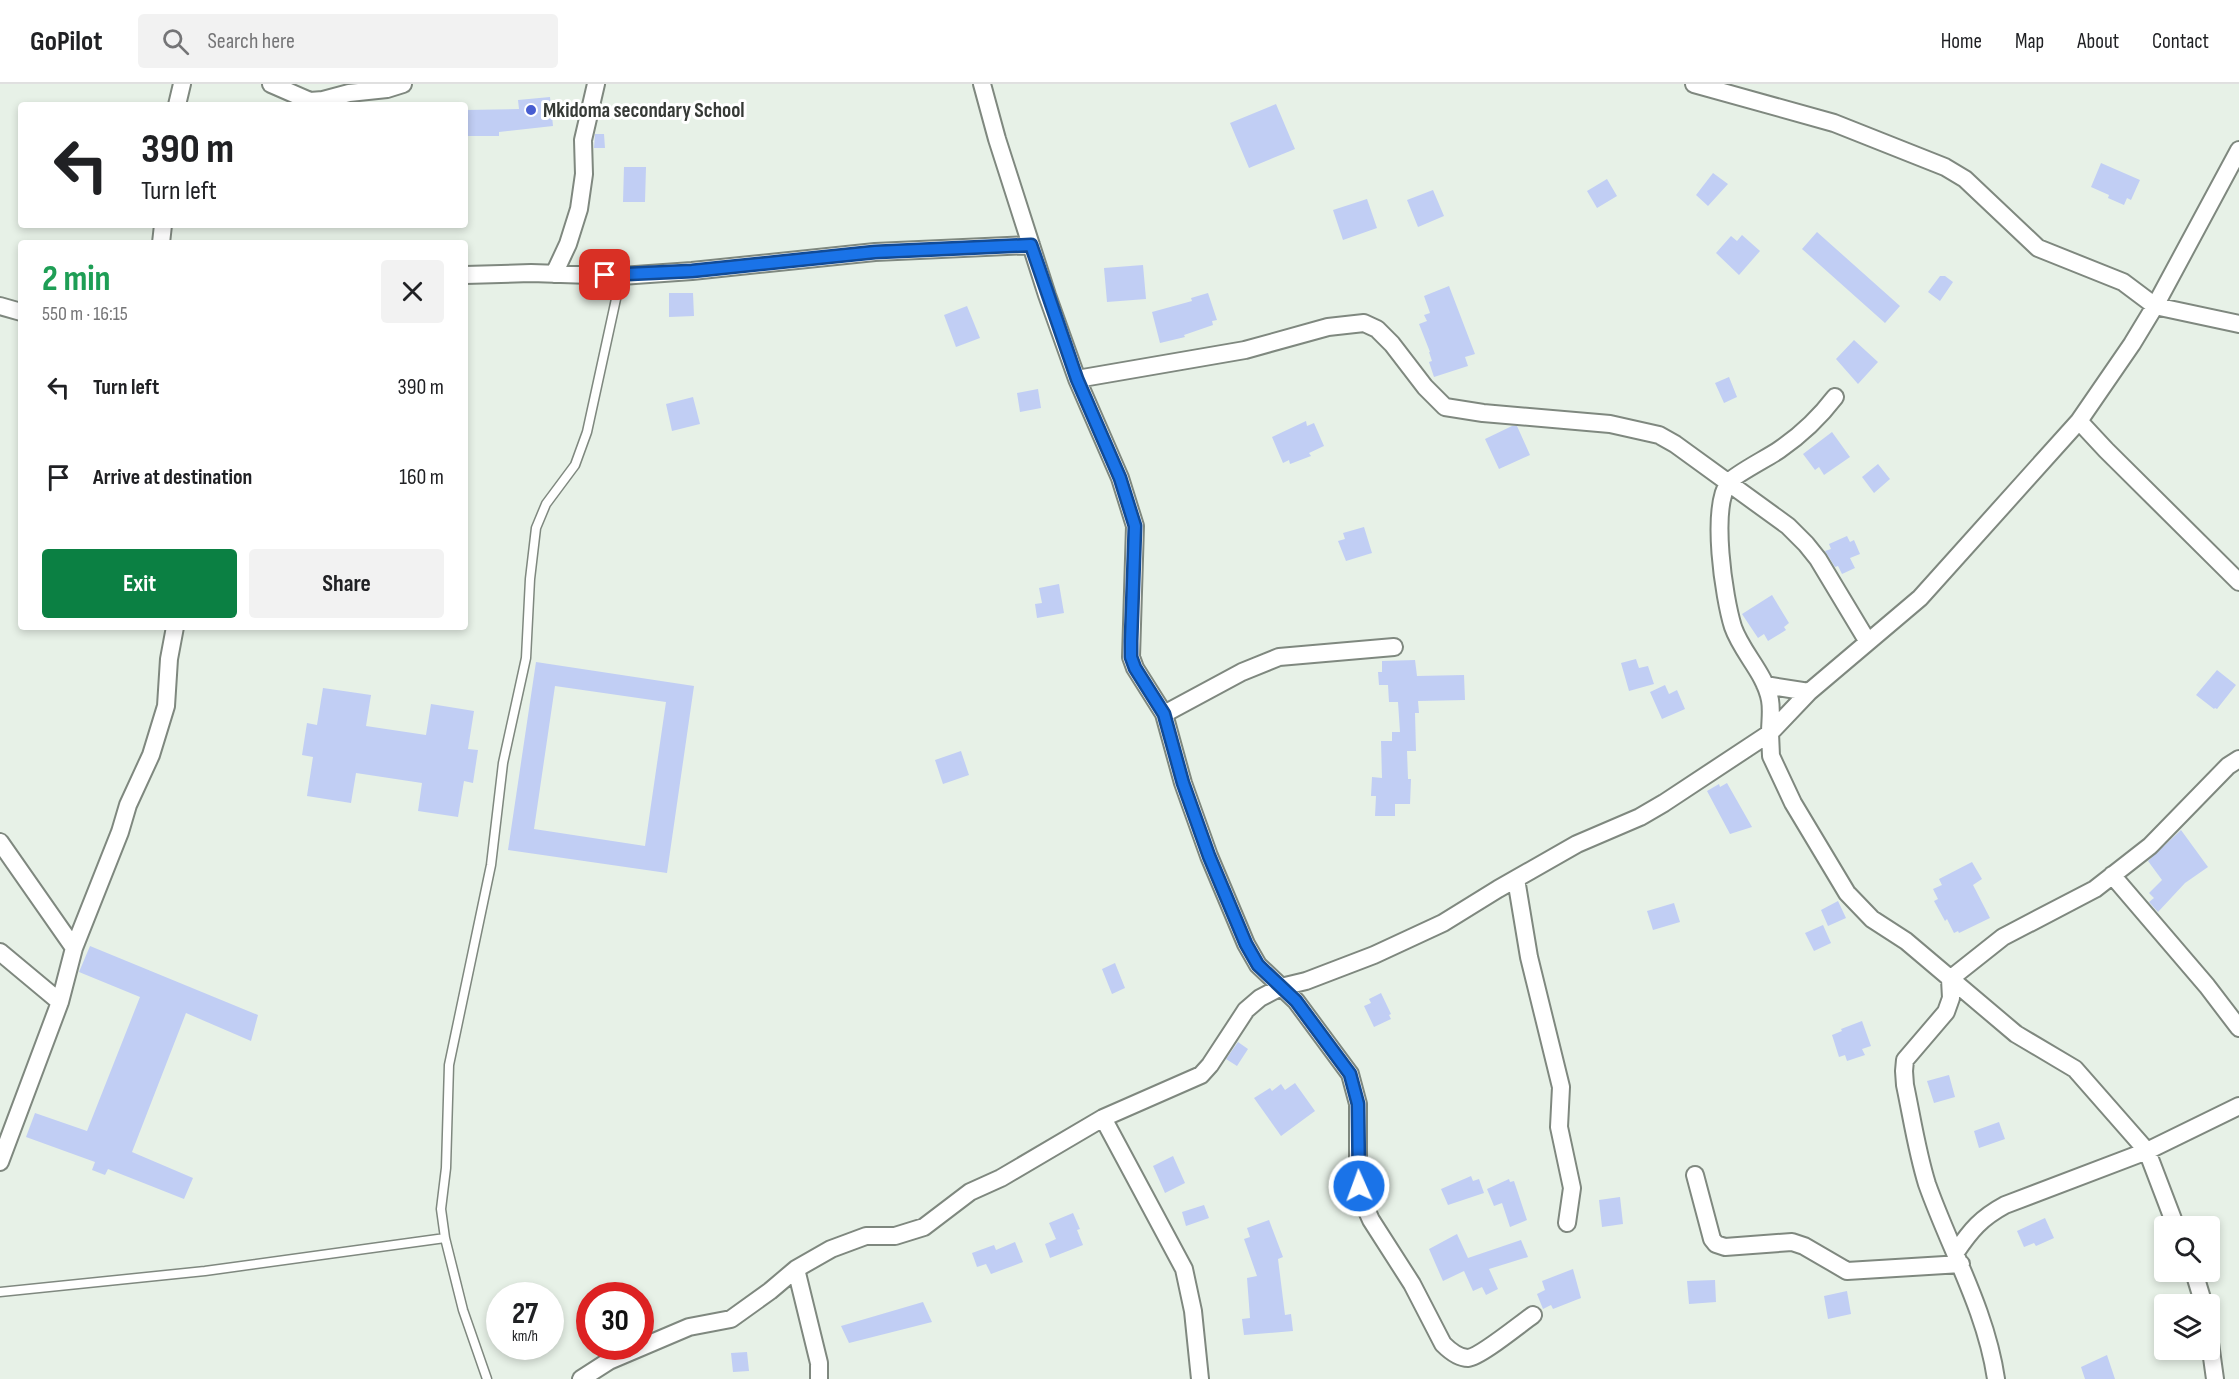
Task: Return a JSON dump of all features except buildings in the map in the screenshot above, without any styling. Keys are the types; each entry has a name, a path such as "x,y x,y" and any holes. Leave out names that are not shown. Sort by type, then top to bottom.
{"street":[{"path":"178,102 182,84"},
{"path":"271,84 310,101 349,93 387,89 403,84"},
{"path":"554,274 568,244 579,209 584,174 583,140 596,84"},
{"path":"982,84 1031,245 1077,379 1120,478 1135,526 1131,657 1135,668 1164,714 1183,783 1209,856 1246,944 1258,965 1296,1001 1350,1074 1358,1104 1358,1178 1363,1202 1371,1220 1412,1284 1443,1344 1449,1351 1462,1357 1476,1356 1533,1315"},
{"path":"1694,84 1834,123 1945,167 1965,179 2038,248 2123,282 2155,306 2239,324"},
{"path":"581,1379 609,1361 689,1327 731,1319 816,1256 867,1236 895,1236 924,1227 970,1192 1001,1178 1103,1118 1201,1075 1246,1010 1260,998 1281,987 1306,981 1384,951 1443,923 1577,844 1640,817 1770,733 1809,692 1920,598 2079,421 2155,306 2239,150"},
{"path":"468,275 621,276 875,252 1031,245"},
{"path":"0,306 18,311"},
{"path":"1077,379 1245,350 1328,327 1364,323 1377,329 1392,344 1425,387 1445,407 1483,413 1610,424 1659,435 1729,482 1788,526 1818,559 1868,642"},
{"path":"1835,397 1816,421 1779,451 1729,482 1720,516 1719,532 1729,610 1740,642 1765,685 1770,702 1771,756 1789,793 1847,893 1872,919 1906,941 2016,1034 2075,1069 2147,1151 2172,1216"},
{"path":"2079,421 2117,462 2239,582"},
{"path":"0,1162 60,1002 74,948 120,832 128,805 151,755 166,706 169,659 174,630"},
{"path":"1164,714 1242,672 1279,657 1394,647"},
{"path":"1765,685 1809,692"},
{"path":"1950,979 2003,937 2079,898 2112,875 2150,846 2228,766 2239,759"},
{"path":"0,843 74,948"},
{"path":"2112,875 2207,986 2239,1028"},
{"path":"1516,879 1529,957 1561,1087 1559,1127 1572,1188 1567,1223"},
{"path":"0,952 60,1002"},
{"path":"1950,979 1951,998 1946,1012 1911,1051 1905,1060 1904,1071 1927,1183 1959,1258 1988,1341 1996,1379"},
{"path":"1959,1258 1973,1228 1986,1215 2005,1205 2147,1151 2239,1106"},
{"path":"1103,1118 1184,1269 1193,1311 1200,1379"},
{"path":"1695,1175 1712,1239 1716,1244 1725,1247 1792,1242 1804,1246 1847,1271 1959,1258"},
{"path":"796,1269 819,1363 819,1379"},
{"path":"2212,1360 2215,1379"}],"lane":[{"path":"487,1379 463,1310 444,1238 441,1209 446,1168 449,1065 491,865 503,763 526,658 530,579 536,528 546,504 575,465 587,432 621,276"},
{"path":"0,1292 205,1271 444,1238"}],"place":[{"name":"Mkidoma secondary School","path":"531,110"}],"route":[{"path":"605,275 692,271 875,252 1031,245 1077,379 1120,478 1135,526 1131,657 1135,668 1164,714 1183,783 1209,856 1246,944 1258,965 1296,1001 1350,1074 1358,1104 1359,1186"}]}
